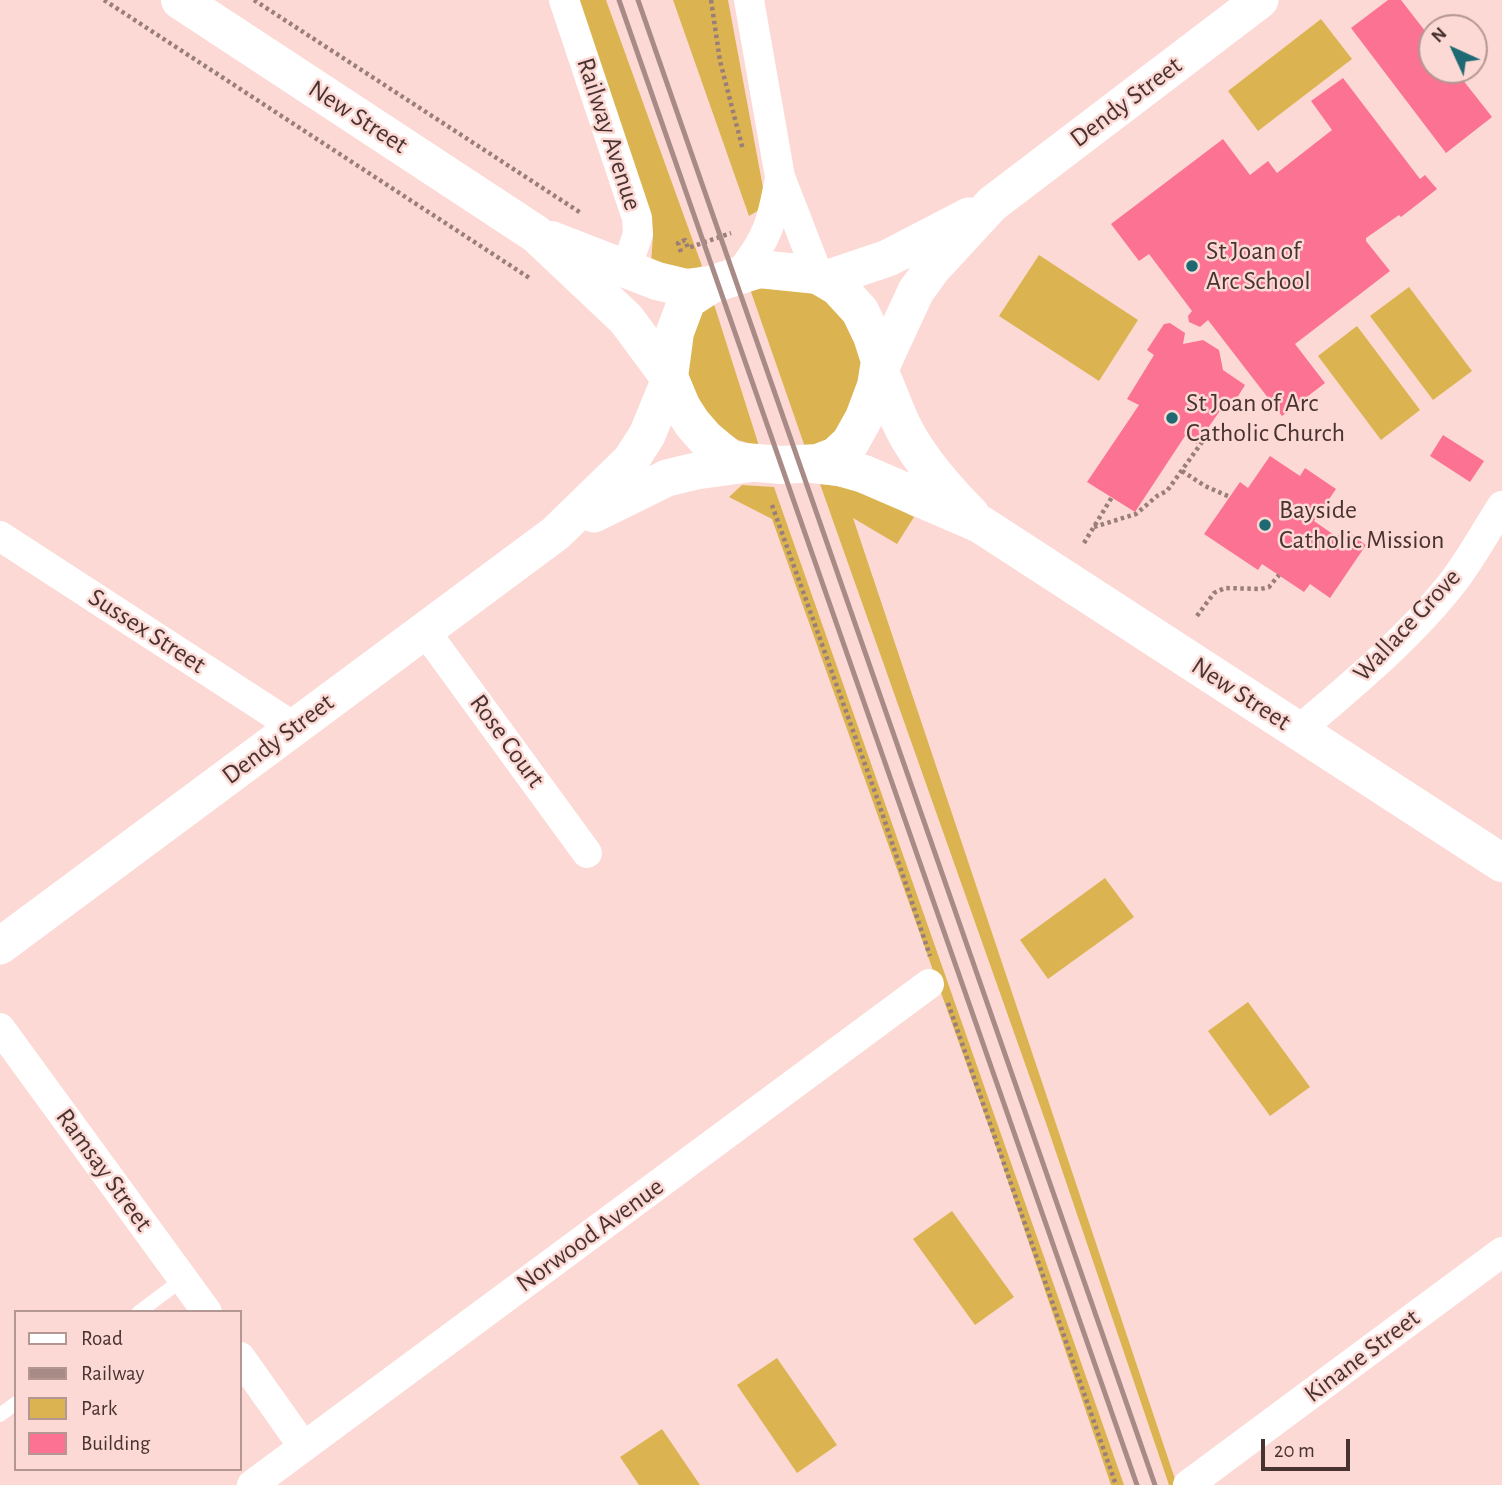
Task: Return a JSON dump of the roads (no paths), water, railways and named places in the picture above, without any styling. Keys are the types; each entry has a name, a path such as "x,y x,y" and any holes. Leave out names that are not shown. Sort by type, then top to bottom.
{"main road":[{"name":"New Street","path":"180,0 536,234 623,272 673,285 696,288 725,279"},
{"path":"766,269 822,277 845,293 860,311 872,336 880,370 857,433 836,456 813,464 755,463 730,459 705,438 681,405 669,378 675,332 681,311 694,294 725,279 766,269"},
{"name":"New Street","path":"623,272 630,322 669,378"},
{"name":"New Street","path":"880,370 900,422 915,449 940,482 980,524"},
{"name":"New Street","path":"813,464 840,467 864,474 980,524 1502,863"}],"street":[{"name":"Railway Avenue","path":"564,0 638,218 639,230 623,272"},
{"path":"749,0 780,177 822,277"},
{"name":"Dendy Street","path":"822,277 859,270 888,258 992,204 1261,0"},
{"path":"725,279 758,251 769,229 780,177"},
{"name":"Dendy Street","path":"880,370 916,290 992,204"},
{"name":"Dendy Street","path":"0,946 556,533 631,460 647,435 669,378"},
{"name":"Dendy Street","path":"556,533 667,478 695,471 755,463"},
{"name":"Wallace Grove","path":"1298,731 1392,648 1425,613 1455,578 1502,506"},
{"name":"Sussex Street","path":"0,536 294,727"},
{"name":"Rose Court","path":"425,631 587,853"},
{"name":"Norwood Avenue","path":"252,1485 929,984"},
{"name":"Ramsay Street","path":"0,1028 206,1310"},
{"name":"Kinane Street","path":"1188,1485 1502,1252"},
{"path":"242,1360 303,1446"}],"lane":[{"path":"142,1310 183,1279"}],"railway":[{"path":"619,0 1137,1485"},
{"path":"638,0 1155,1485"}],"place":[{"name":"St Joan of Arc School","path":"1192,266"},
{"name":"St Joan of Arc Catholic Church","path":"1172,418"},
{"name":"Bayside Catholic Mission","path":"1265,525"}]}
